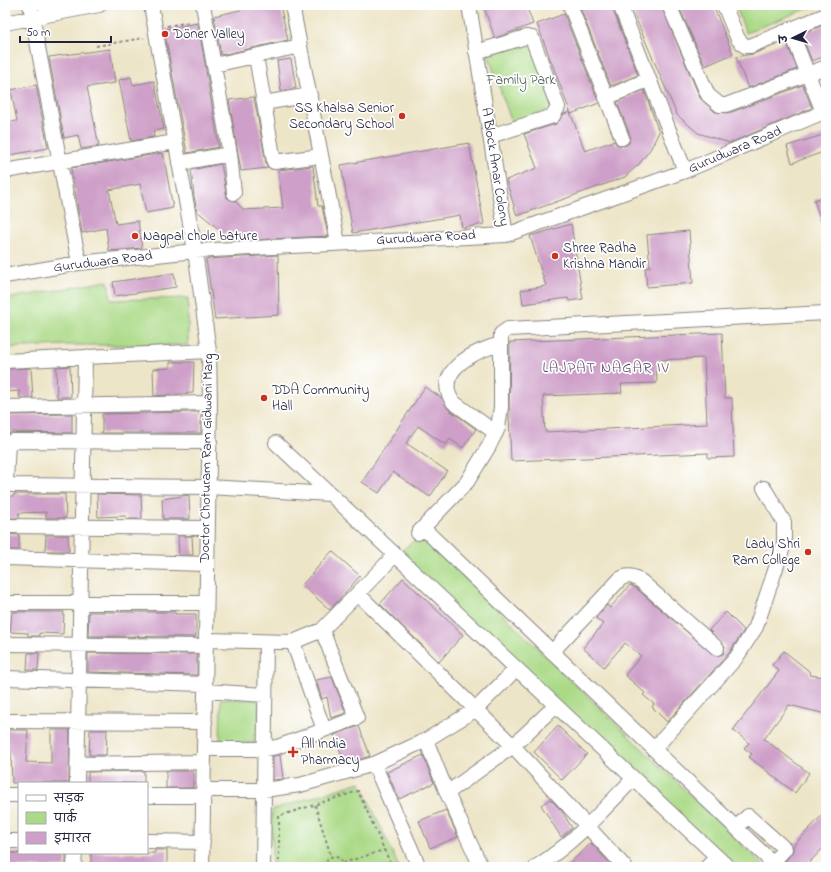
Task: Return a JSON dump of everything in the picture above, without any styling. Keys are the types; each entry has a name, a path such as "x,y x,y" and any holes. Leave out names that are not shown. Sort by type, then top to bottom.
{"street":[{"path":"5,23 31,11 99,5"},
{"name":"Doctor Choturam Ram Gidwani Marg","path":"151,5 195,251 209,351 210,442 206,564 202,867"},
{"path":"203,5 230,154 234,193"},
{"path":"292,5 338,243"},
{"name":"A Block Amar Colony","path":"469,5 506,234"},
{"path":"570,5 622,138"},
{"path":"620,5 685,171"},
{"path":"669,5 708,95 720,105 726,105 826,67"},
{"path":"724,5 738,39 745,46 750,46 826,15"},
{"path":"31,11 79,263"},
{"path":"790,29 824,112"},
{"path":"476,52 526,37 532,38 558,107 553,116 490,136"},
{"path":"214,65 300,46"},
{"path":"256,56 274,162 321,156"},
{"path":"606,98 649,79"},
{"path":"264,103 310,95"},
{"name":"Gurudwara Road","path":"5,276 79,263 195,251 506,234 685,171 824,112"},
{"path":"5,172 60,161 175,142"},
{"path":"179,163 230,154"},
{"path":"775,865 552,652 420,531 467,482 496,433 501,407 501,334 508,329 519,327 826,313"},
{"path":"496,433 452,402 448,385 451,373 460,363 485,348 501,344"},
{"path":"5,361 209,351"},
{"path":"77,782 85,357"},
{"path":"5,407 210,403"},
{"path":"210,442 10,442 7,447 6,482 11,485 208,487 330,494"},
{"path":"276,443 394,556 728,867"},
{"path":"654,749 736,658 756,627 784,544 784,522 764,488"},
{"path":"5,526 207,528"},
{"path":"5,644 79,645 293,642 322,630 394,556"},
{"path":"5,558 206,564"},
{"path":"552,652 620,579 625,576 636,577 717,648"},
{"path":"358,594 513,746 625,867"},
{"path":"5,603 206,603"},
{"path":"77,764 204,756 277,747 357,718 322,630"},
{"path":"263,867 266,642"},
{"path":"293,642 324,730"},
{"path":"148,796 264,790 300,785 374,764 426,740 475,710 516,669"},
{"path":"5,678 79,680 205,688 265,694"},
{"path":"447,792 513,746 555,706"},
{"path":"5,721 205,722"},
{"path":"426,740 447,792 481,867"},
{"path":"374,764 419,867"},
{"path":"536,867 557,854 588,827 633,779"},
{"path":"5,795 18,796"},
{"path":"5,841 18,841"},
{"path":"148,841 203,842"},
{"path":"74,867 75,854"},
{"path":"707,867 717,857"}],"path":[{"path":"96,46 191,22"},
{"path":"279,867 279,816 358,791 392,867"},
{"path":"315,805 331,856"},
{"path":"343,863 384,850"},
{"path":"331,856 338,857 343,863 343,867"},
{"path":"324,867 326,861 331,856"}],"green space":[{"path":"735,5 816,5 746,33"},
{"name":"Family Park","path":"529,37 554,108 512,123 487,52"},
{"path":"108,281 111,300 188,298 188,345 65,345 5,348 5,299"},
{"path":"420,535 765,867 731,867 396,556"},
{"path":"221,699 259,700 258,743 220,742"},
{"path":"360,782 399,867 272,867 272,810"}],"building":[{"path":"262,5 280,5 288,40 221,55 214,16"},
{"path":"483,5 526,5 533,24 495,38"},
{"path":"579,5 611,5 638,75 611,86"},
{"path":"630,5 661,5 700,98 715,112 729,113 803,85 812,108 730,143 698,133 677,115"},
{"path":"678,5 713,5 733,54 705,66"},
{"path":"564,14 599,103 571,114 537,24"},
{"path":"198,23 219,147 187,153 164,29"},
{"path":"826,24 826,56 812,61 801,34"},
{"path":"786,41 797,69 748,88 736,57 753,54"},
{"path":"110,49 115,83 87,87 99,146 81,149 78,135 64,138 49,57"},
{"path":"291,59 296,88 281,91 277,61"},
{"path":"131,77 133,85 154,81 164,129 153,131 154,137 131,141 119,80"},
{"path":"36,85 48,148 5,156 5,123 17,121 11,90"},
{"path":"644,90 659,132 651,148 640,163 625,177 517,216 506,180 537,168 524,134 556,124 564,114 570,112 585,151 614,141 617,145 625,146 629,143 630,135 617,102"},
{"path":"254,97 268,168 241,171 229,100"},
{"path":"826,134 826,151 792,163 787,146"},
{"path":"469,143 484,224 462,228 460,215 353,233 341,165"},
{"path":"163,153 173,208 146,213 140,184 109,190 116,224 138,221 142,248 109,251 106,228 82,233 71,168"},
{"path":"221,164 227,198 235,201 244,210 283,208 278,170 313,166 318,206 322,206 328,236 233,241 197,211 194,196 191,170"},
{"path":"826,196 826,230 824,230 814,200"},
{"path":"571,224 583,299 569,301 568,298 523,304 521,290 546,286 530,236"},
{"path":"689,231 693,283 647,287 645,268 650,267 647,235"},
{"path":"278,255 279,315 215,319 206,259"},
{"path":"174,273 176,287 115,296 113,282"},
{"path":"722,333 725,398 732,398 734,457 708,458 708,453 511,461 509,412 510,342","holes":["704,358 707,424 545,432 543,396 622,393 621,384 657,383 656,360"]},
{"path":"170,362 194,362 193,393 154,396 153,369 170,368"},
{"path":"70,366 71,397 57,397 56,367"},
{"path":"31,368 33,398 20,398 19,391 5,392 5,369"},
{"path":"425,387 442,398 448,409 476,429 463,448 450,439 446,445 418,426 406,443 447,471 430,497 393,472 379,493 362,482"},
{"path":"201,412 201,433 102,433 102,414"},
{"path":"72,414 72,433 13,432 5,435 5,415"},
{"path":"14,494 65,494 66,518 46,518 46,512 19,513 19,518 5,518 5,496 14,496"},
{"path":"97,494 141,495 142,519 127,519 126,516 98,517"},
{"path":"189,495 190,519 163,519 162,499"},
{"path":"5,534 19,535 19,550 5,550"},
{"path":"46,535 68,535 69,551 45,551"},
{"path":"178,536 192,536 193,555 179,555"},
{"path":"332,551 360,576 330,610 302,585"},
{"path":"403,578 463,635 439,662 380,604"},
{"path":"630,585 637,589 715,656 723,654 725,646 709,630 726,612 744,630 729,653 667,722 652,707 654,704 643,695 645,693 625,675 641,656 625,643 604,667 583,648 603,624 596,618 607,605 610,608"},
{"path":"12,612 64,612 63,634 39,633 39,636 28,636 28,633 10,632"},
{"path":"89,612 175,612 175,614 196,614 196,637 88,636"},
{"path":"784,651 809,671 810,675 826,677 826,714 789,705 764,739 809,773 795,793 749,757 752,754 744,748 749,743 733,730 779,671 772,665"},
{"path":"28,653 39,653 38,670 27,670"},
{"path":"88,653 197,654 197,675 88,672"},
{"path":"332,677 346,713 331,718 327,697 322,699 316,680"},
{"path":"359,726 370,756 345,764 334,735"},
{"path":"558,726 587,754 562,780 534,752"},
{"path":"5,730 28,730 26,762 51,763 51,730 70,730 69,782 12,783 11,753 5,753"},
{"path":"90,730 107,730 106,755 89,755"},
{"path":"280,755 283,779 273,780 273,756"},
{"path":"423,755 434,783 399,799 387,772"},
{"path":"144,771 144,782 88,782 88,772"},
{"path":"166,771 193,771 193,788 166,788"},
{"path":"550,799 562,811 572,828 561,837 541,805"},
{"path":"446,810 458,837 430,848 419,821"},
{"path":"826,811 826,845 805,867 785,867 784,863 793,851 793,846"},
{"path":"591,843 613,867 564,867 581,853"},
{"path":"155,850 167,850 167,867 91,867 91,854 155,853"},
{"path":"5,853 66,854 66,867 5,867"}],"place":[{"name":"Döner Valley","path":"165,34"},
{"name":"SS Khalsa Senior Secondary School","path":"402,116"},
{"name":"Nagpal chole bature","path":"135,236"},
{"name":"Shree Radha Krishna Mandir","path":"555,256"},
{"name":"DDA Community Hall","path":"264,398"},
{"name":"Lady Shri Ram College","path":"808,552"},
{"name":"All India Pharmacy","path":"293,752"}],"district":[{"name":"LAJPAT NAGAR IV","path":"606,368"}]}
